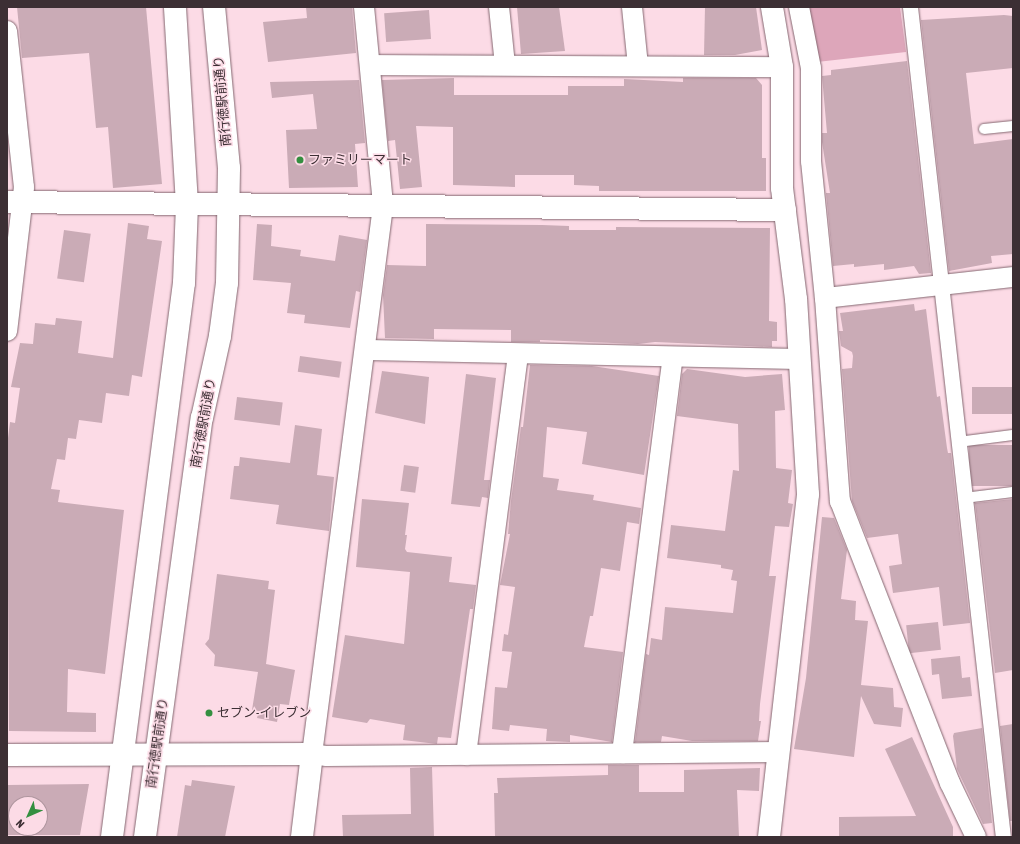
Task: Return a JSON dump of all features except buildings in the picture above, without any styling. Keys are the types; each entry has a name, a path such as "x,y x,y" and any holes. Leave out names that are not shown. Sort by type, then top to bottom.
{"street":[{"path":"112,837 124,755 152,514 184,283 187,204 174,7"},
{"name":"南行徳駅前通り","path":"145,837 202,418 224,303 230,204 226,131 214,7"},
{"path":"302,837 366,350 383,206 364,7"},
{"path":"499,7 505,65"},
{"path":"632,7 638,66"},
{"path":"769,837 808,494 800,359 781,157 782,67 772,7"},
{"path":"799,7 811,68 811,161 825,298 840,501 947,776 976,837"},
{"path":"910,7 1003,837"},
{"path":"7,31 16,202 7,331"},
{"path":"370,65 782,67"},
{"path":"16,202 785,210"},
{"path":"825,298 1013,277"},
{"path":"366,350 800,359"},
{"path":"466,755 518,354"},
{"path":"622,753 673,357"},
{"path":"7,756 157,754 466,755 778,752"}],"lane":[{"path":"984,129 1013,126"},
{"path":"958,442 1013,434"},
{"path":"964,498 1013,492"}],"shaded area":[{"path":"807,7 900,7 906,52 817,62"}],"place":[{"name":"ファミリーマート","path":"300,160"},
{"name":"セブン-イレブン","path":"209,713"}]}
